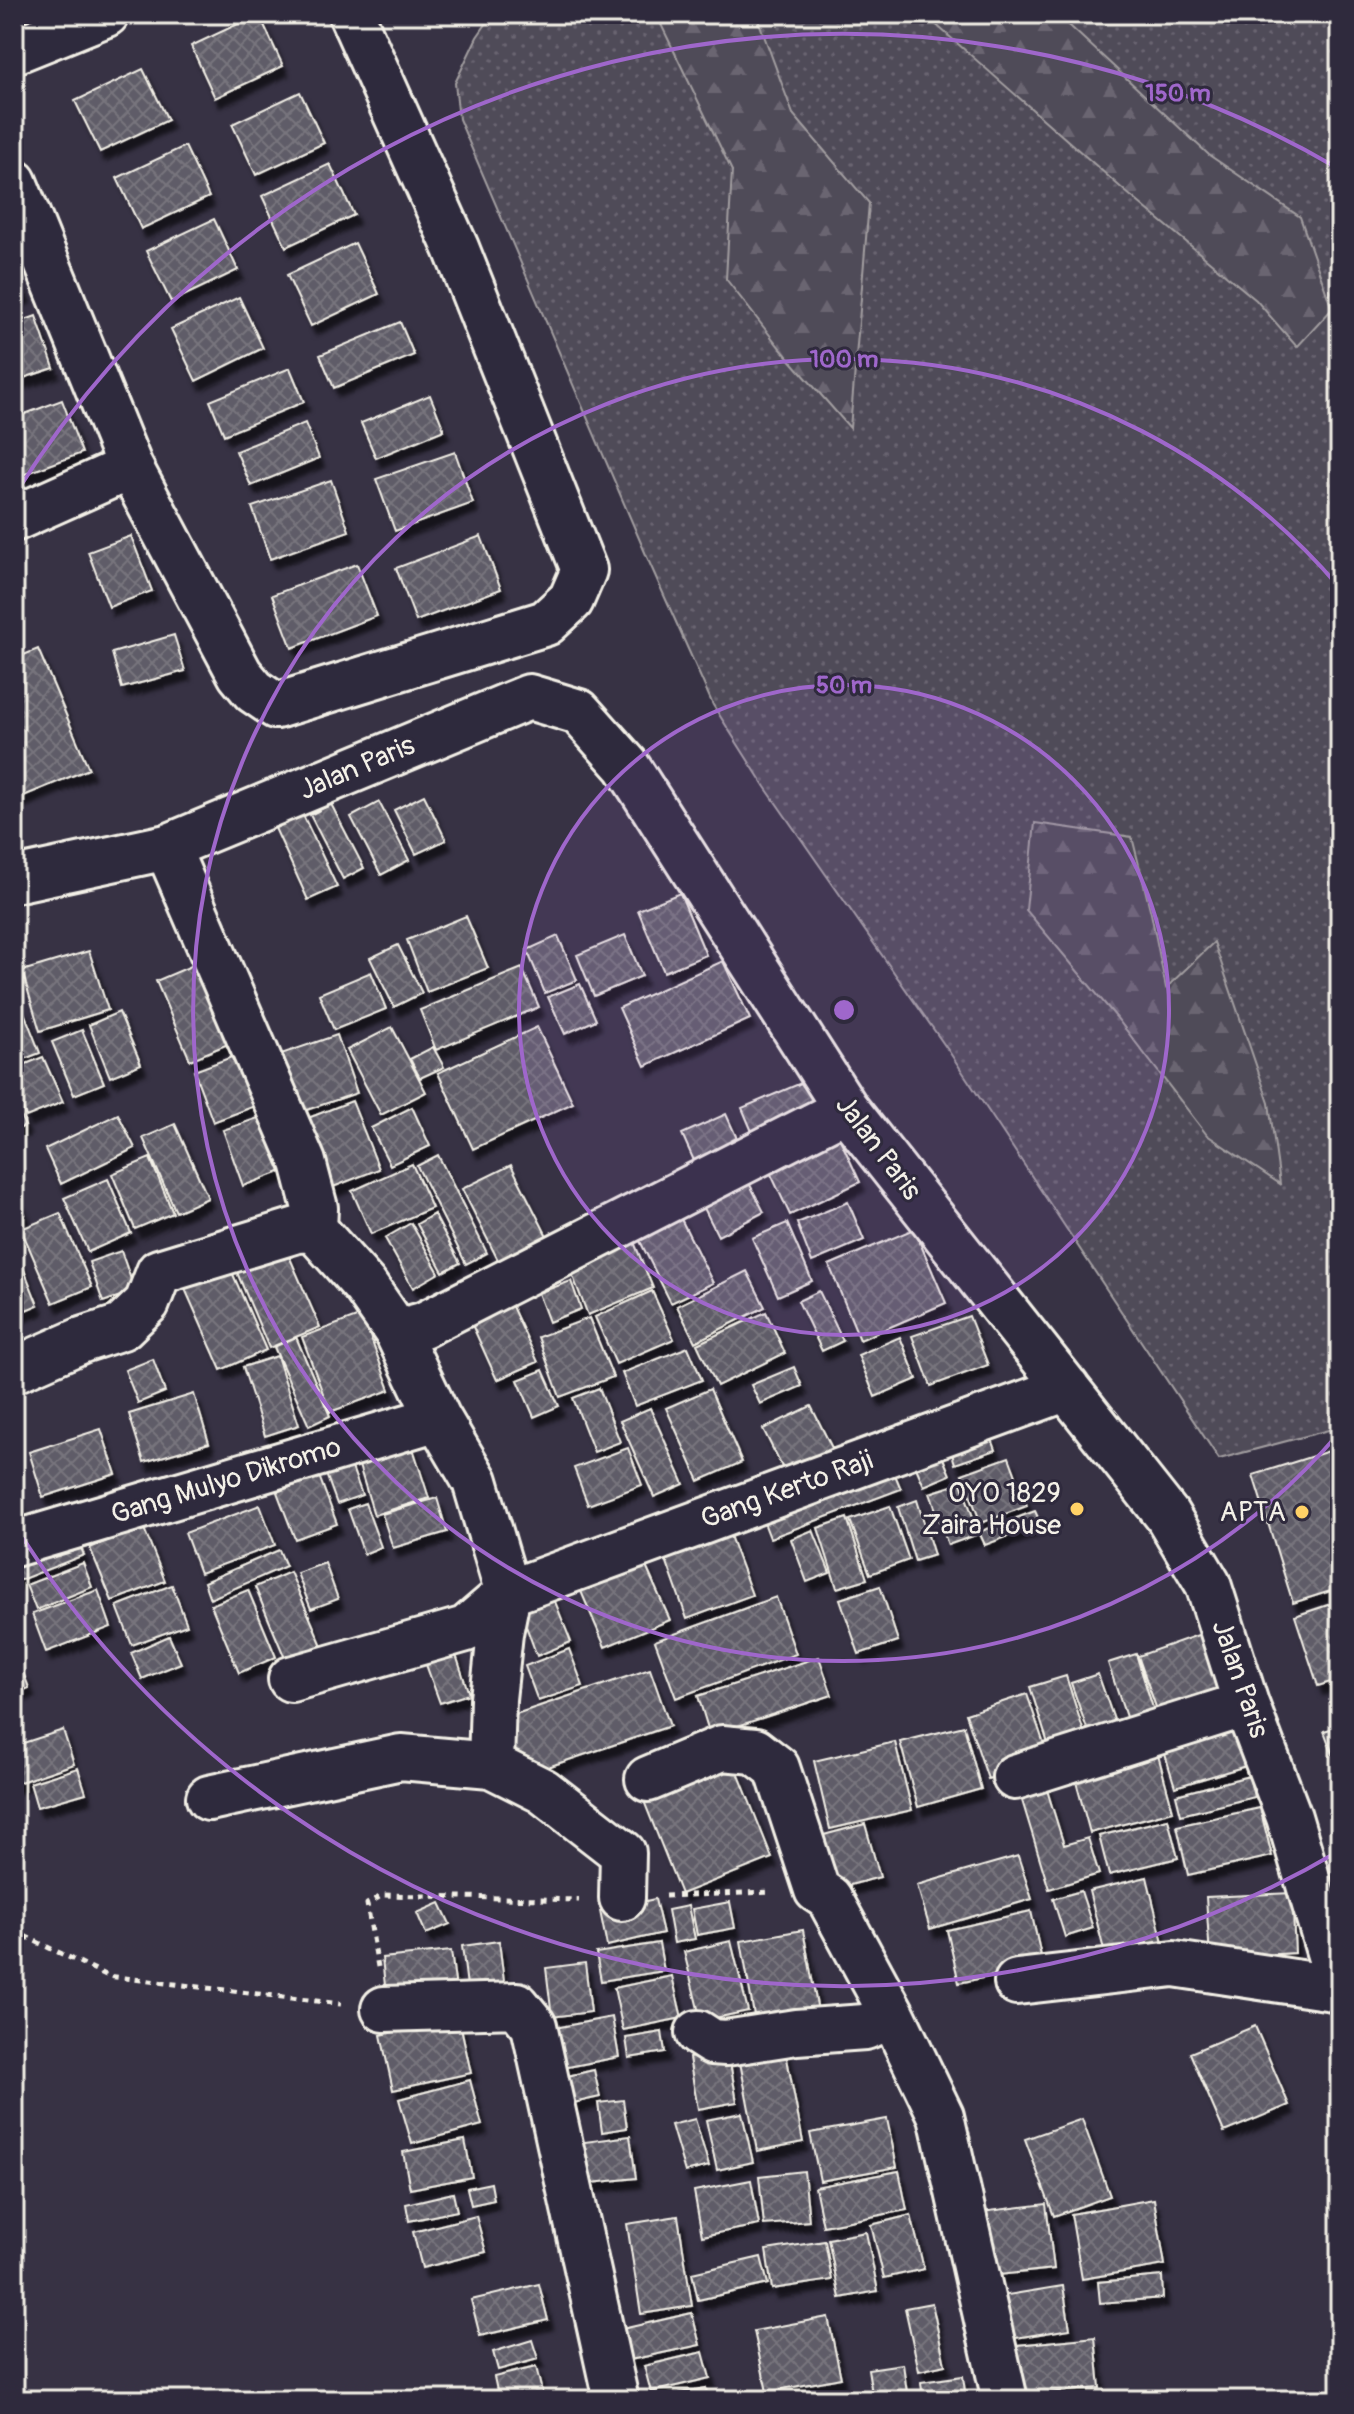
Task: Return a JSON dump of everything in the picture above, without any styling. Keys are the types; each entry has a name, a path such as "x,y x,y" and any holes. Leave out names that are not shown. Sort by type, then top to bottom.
{"street":[{"path":"14,51 106,14"},
{"path":"14,182 130,467 240,674 254,691 276,706 546,623 571,600 584,570 456,248 351,14"},
{"path":"14,519 130,467"},
{"name":"Jalan Paris","path":"14,880 167,847 529,697 579,712 627,766 846,1109 1167,1515 1208,1584 1246,1704 1289,1817 1340,1989"},
{"path":"167,847 303,1162 315,1208 314,1229 365,1286 397,1332 438,1418 475,1481 508,1593 498,1646 491,1765"},
{"path":"397,1332 423,1325 846,1109"},
{"path":"14,1370 82,1340 122,1327 147,1303 159,1272 297,1230 314,1229"},
{"name":"Gang Kerto Raji","path":"508,1593 1067,1388"},
{"name":"Gang Mulyo Dikromo","path":"14,1544 438,1418"},
{"path":"291,1679 466,1629 508,1593"},
{"path":"1015,1777 1246,1704"},
{"path":"648,1779 722,1748 755,1751 777,1768 817,1890 829,1898 893,2016 941,2116 1005,2400"},
{"path":"209,1798 401,1757 491,1765 543,1791 623,1853 622,1898"},
{"path":"1017,1982 1174,1964 1340,1989"},
{"path":"384,2009 517,2005 534,2026 616,2400"},
{"path":"698,2033 712,2042 726,2043 796,2032 865,2027 893,2016"}],"path":[{"path":"14,1931 108,1976 384,2009 367,1904 383,1895 583,1900 817,1890"}],"green space":[{"path":"493,14 1340,14 1340,1427 1219,1459 950,1053 765,787 713,705 459,119 455,83 477,37"},
{"path":"656,14 756,14 793,114 869,203 850,428 780,348 726,279 732,171"},
{"path":"924,14 1057,14 1209,155 1300,217 1332,309 1297,347 1256,300 1126,192"},
{"path":"1035,823 1132,837 1166,988 1214,942 1269,1103 1280,1184 1207,1135 1116,1017 1026,910"}],"building":[{"path":"259,14 283,66 215,98 191,46"},
{"path":"143,69 168,120 100,152 75,101"},
{"path":"300,92 324,143 256,175 232,124"},
{"path":"185,146 209,197 141,229 117,178"},
{"path":"330,164 354,215 286,247 262,196"},
{"path":"214,219 238,270 171,302 146,251"},
{"path":"355,243 379,294 311,326 287,275"},
{"path":"14,269 25,294 14,299"},
{"path":"239,297 263,348 196,381 171,329"},
{"path":"36,316 54,368 14,381 14,324"},
{"path":"400,322 414,355 334,388 320,355"},
{"path":"290,368 304,402 224,435 210,401"},
{"path":"430,395 444,430 376,458 361,423"},
{"path":"62,400 82,453 14,478 14,418"},
{"path":"305,423 319,458 251,486 236,451"},
{"path":"455,452 473,503 395,531 376,479"},
{"path":"331,480 349,531 270,559 252,507"},
{"path":"131,536 152,591 109,607 88,552"},
{"path":"481,536 501,589 416,621 396,568"},
{"path":"357,564 377,616 292,648 272,595"},
{"path":"174,635 185,671 122,688 112,653"},
{"path":"38,649 89,769 14,800 14,659"},
{"path":"424,795 446,840 416,854 394,810"},
{"path":"379,802 409,860 381,875 351,817"},
{"path":"331,804 364,868 343,879 310,815"},
{"path":"302,813 337,887 308,900 274,826"},
{"path":"680,893 706,955 664,972 638,910"},
{"path":"466,916 488,968 427,992 407,940"},
{"path":"625,935 642,976 594,996 577,955"},
{"path":"558,936 577,980 545,993 527,950"},
{"path":"398,945 422,993 394,1007 370,958"},
{"path":"89,951 108,1010 40,1031 22,971"},
{"path":"205,960 240,1039 190,1060 156,981"},
{"path":"723,961 750,1019 645,1066 619,1008"},
{"path":"522,968 539,1007 436,1050 420,1010"},
{"path":"371,972 386,1009 334,1030 319,994"},
{"path":"580,984 596,1020 565,1034 548,997"},
{"path":"22,1007 40,1053 14,1063 14,1011"},
{"path":"119,1012 141,1064 110,1077 89,1025"},
{"path":"392,1027 426,1092 381,1115 347,1050"},
{"path":"537,1027 573,1103 473,1149 438,1073"},
{"path":"82,1030 104,1083 74,1095 52,1042"},
{"path":"337,1035 357,1093 292,1115 272,1057"},
{"path":"433,1047 444,1067 420,1078 410,1059"},
{"path":"248,1051 268,1101 213,1122 194,1071"},
{"path":"43,1057 63,1102 26,1117 14,1088 14,1069"},
{"path":"813,1078 827,1110 756,1141 742,1108"},
{"path":"14,1101 25,1126 14,1131"},
{"path":"352,1101 379,1169 323,1191 295,1123"},
{"path":"412,1107 430,1146 390,1165 371,1128"},
{"path":"273,1113 291,1168 243,1186 223,1130"},
{"path":"118,1114 135,1148 61,1184 45,1149"},
{"path":"726,1114 739,1143 695,1163 682,1134"},
{"path":"175,1124 208,1198 176,1212 143,1138"},
{"path":"839,1137 860,1182 790,1215 769,1170"},
{"path":"438,1155 487,1253 466,1264 417,1166"},
{"path":"150,1158 173,1213 135,1229 112,1174"},
{"path":"412,1164 432,1208 371,1234 352,1191"},
{"path":"511,1165 550,1242 501,1266 462,1189"},
{"path":"108,1179 131,1233 88,1252 64,1198"},
{"path":"747,1179 764,1212 718,1236 701,1202"},
{"path":"14,1190 25,1214 14,1219"},
{"path":"848,1202 864,1240 812,1262 797,1223"},
{"path":"674,1205 713,1283 671,1303 632,1225"},
{"path":"60,1213 92,1287 53,1303 21,1229"},
{"path":"434,1214 460,1263 443,1272 417,1224"},
{"path":"411,1223 439,1273 413,1288 385,1238"},
{"path":"787,1223 812,1281 778,1296 752,1238"},
{"path":"914,1229 946,1303 860,1340 829,1265"},
{"path":"631,1235 653,1288 588,1315 567,1261"},
{"path":"283,1242 320,1327 269,1348 233,1263"},
{"path":"14,1245 38,1305 14,1315"},
{"path":"121,1251 135,1291 103,1302 89,1262"},
{"path":"228,1263 266,1350 221,1370 182,1282"},
{"path":"747,1271 765,1307 695,1342 677,1306"},
{"path":"571,1281 581,1309 549,1322 538,1293"},
{"path":"652,1291 674,1339 616,1364 595,1317"},
{"path":"819,1291 843,1341 822,1351 798,1301"},
{"path":"509,1300 538,1362 497,1380 469,1318"},
{"path":"766,1312 785,1353 717,1386 697,1344"},
{"path":"362,1315 390,1390 330,1412 302,1337"},
{"path":"969,1316 988,1365 931,1386 912,1336"},
{"path":"589,1318 613,1377 560,1397 538,1337"},
{"path":"296,1337 330,1416 309,1426 274,1347"},
{"path":"900,1337 917,1379 875,1397 858,1355"},
{"path":"688,1347 702,1380 635,1406 622,1373"},
{"path":"277,1356 299,1425 265,1436 243,1367"},
{"path":"153,1359 165,1392 138,1403 125,1370"},
{"path":"794,1367 802,1386 760,1404 751,1385"},
{"path":"543,1370 559,1406 534,1417 518,1380"},
{"path":"599,1388 620,1442 594,1452 573,1398"},
{"path":"710,1389 742,1462 699,1481 666,1408"},
{"path":"194,1394 209,1443 144,1462 129,1414"},
{"path":"811,1406 838,1460 790,1483 763,1429"},
{"path":"650,1408 684,1484 654,1497 620,1421"},
{"path":"101,1429 116,1474 43,1497 29,1452"},
{"path":"990,1434 996,1450 955,1464 950,1447"},
{"path":"411,1442 429,1498 374,1515 357,1459"},
{"path":"938,1446 950,1475 924,1486 911,1456"},
{"path":"628,1448 642,1485 588,1505 574,1468"},
{"name":"APTA","path":"1329,1451 1340,1488 1340,1588 1293,1603 1253,1475"},
{"path":"347,1454 362,1495 337,1504 322,1463"},
{"path":"1009,1457 1027,1506 981,1523 962,1474"},
{"path":"888,1458 901,1489 770,1538 758,1507"},
{"path":"319,1476 337,1524 295,1539 277,1492"},
{"path":"961,1483 979,1534 948,1545 930,1493"},
{"path":"14,1485 22,1510 14,1513"},
{"path":"437,1498 447,1532 393,1548 382,1514"},
{"path":"917,1500 934,1555 915,1561 898,1507"},
{"path":"365,1503 381,1547 364,1554 348,1509"},
{"path":"260,1505 275,1545 200,1573 185,1533"},
{"path":"890,1506 909,1560 870,1574 850,1520"},
{"path":"1035,1511 1041,1524 985,1545 979,1532"},
{"path":"847,1518 867,1579 837,1588 818,1528"},
{"path":"726,1525 752,1595 687,1619 662,1548"},
{"path":"143,1526 165,1581 112,1601 90,1548"},
{"path":"813,1530 830,1573 807,1582 791,1539"},
{"path":"76,1536 84,1555 18,1581 14,1561"},
{"path":"279,1550 286,1566 210,1599 204,1582"},
{"path":"644,1562 670,1620 605,1647 580,1589"},
{"path":"83,1563 92,1587 36,1610 26,1585"},
{"path":"325,1563 338,1599 311,1609 297,1573"},
{"path":"290,1572 323,1648 287,1663 255,1587"},
{"path":"548,1584 571,1642 537,1656 515,1596"},
{"path":"172,1585 187,1625 132,1645 117,1606"},
{"path":"880,1586 898,1641 859,1654 840,1599"},
{"path":"98,1590 111,1627 46,1652 32,1614"},
{"path":"248,1590 276,1657 239,1673 211,1605"},
{"path":"776,1597 796,1654 676,1698 655,1641"},
{"path":"1340,1601 1340,1679 1318,1686 1295,1616"},
{"path":"1215,1629 1239,1697 1162,1724 1138,1656"},
{"path":"169,1636 181,1663 142,1679 131,1653"},
{"path":"454,1649 469,1694 440,1703 424,1659"},
{"path":"569,1649 583,1686 538,1701 525,1666"},
{"path":"1136,1654 1158,1724 1131,1732 1108,1663"},
{"path":"819,1657 832,1695 710,1735 698,1696"},
{"path":"650,1669 670,1726 524,1775 504,1718"},
{"path":"23,1672 29,1688 14,1694 14,1675"},
{"path":"1098,1674 1119,1734 1092,1743 1071,1683"},
{"path":"1066,1676 1088,1745 1052,1756 1030,1687"},
{"path":"1027,1694 1049,1759 988,1779 966,1714"},
{"path":"1233,1721 1246,1766 1175,1787 1161,1741"},
{"path":"964,1726 981,1789 918,1807 900,1742"},
{"path":"1340,1726 1340,1774 1324,1731"},
{"path":"63,1730 74,1764 14,1784 14,1746"},
{"path":"895,1742 912,1810 830,1829 814,1761"},
{"path":"1158,1755 1173,1811 1090,1833 1075,1778"},
{"path":"735,1765 772,1858 681,1894 644,1801"},
{"path":"78,1768 86,1793 37,1807 30,1783"},
{"path":"1249,1776 1254,1797 1181,1815 1176,1795"},
{"path":"1043,1777 1064,1845 1088,1838 1099,1874 1049,1889 1017,1784"},
{"path":"1260,1808 1272,1856 1188,1875 1177,1826"},
{"path":"1168,1819 1178,1858 1109,1875 1099,1836"},
{"path":"865,1824 880,1877 835,1889 820,1836"},
{"path":"1018,1856 1032,1899 930,1929 917,1885"},
{"path":"1147,1877 1163,1943 1106,1958 1089,1891"},
{"path":"1081,1891 1093,1928 1065,1937 1053,1899"},
{"path":"1292,1893 1295,1953 1210,1958 1206,1897"},
{"path":"655,1899 663,1933 607,1946 600,1911"},
{"path":"730,1902 735,1928 697,1935 692,1909"},
{"path":"440,1903 450,1924 426,1934 417,1913"},
{"path":"688,1906 695,1939 674,1943 668,1910"},
{"path":"1031,1911 1043,1965 959,1983 947,1930"},
{"path":"803,1930 820,2022 757,2032 741,1941"},
{"path":"499,1941 506,1997 469,2002 462,1946"},
{"path":"731,1941 748,2011 701,2021 684,1952"},
{"path":"659,1943 664,1971 601,1981 596,1953"},
{"path":"451,1951 457,1997 387,2004 382,1958"},
{"path":"585,1963 591,2012 552,2017 546,1968"},
{"path":"672,1976 682,2018 623,2030 614,1988"},
{"path":"612,2017 619,2057 563,2068 555,2028"},
{"path":"459,2018 471,2073 393,2090 381,2035"},
{"path":"1255,2026 1289,2105 1224,2132 1190,2053"},
{"path":"662,2032 665,2052 629,2058 626,2038"},
{"path":"785,2048 803,2142 757,2151 739,2057"},
{"path":"728,2051 737,2102 698,2109 689,2058"},
{"path":"594,2070 600,2097 560,2106 554,2079"},
{"path":"470,2080 482,2125 412,2144 399,2099"},
{"path":"623,2100 627,2128 602,2132 598,2103"},
{"path":"742,2113 753,2162 717,2170 706,2120"},
{"path":"695,2119 709,2166 685,2172 671,2125"},
{"path":"887,2119 897,2167 820,2181 810,2133"},
{"path":"1082,2119 1110,2196 1054,2216 1025,2139"},
{"path":"630,2136 636,2178 574,2185 569,2144"},
{"path":"465,2140 472,2177 410,2189 403,2152"},
{"path":"804,2171 809,2221 764,2225 759,2176"},
{"path":"899,2171 907,2210 823,2226 815,2187"},
{"path":"751,2180 759,2225 702,2236 694,2191"},
{"path":"491,2183 494,2200 471,2205 467,2188"},
{"path":"453,2193 457,2211 409,2221 406,2204"},
{"path":"1154,2199 1165,2265 1082,2279 1071,2214"},
{"path":"1046,2204 1054,2269 980,2277 973,2213"},
{"path":"911,2215 924,2269 884,2278 871,2225"},
{"path":"476,2216 486,2252 422,2268 413,2232"},
{"path":"678,2216 692,2306 641,2314 627,2224"},
{"path":"866,2232 878,2291 840,2298 828,2239"},
{"path":"825,2241 832,2280 772,2289 766,2250"},
{"path":"761,2257 768,2284 698,2300 692,2273"},
{"path":"1162,2276 1163,2298 1100,2303 1098,2282"},
{"path":"539,2284 548,2320 480,2336 471,2300"},
{"path":"1063,2286 1070,2329 997,2341 989,2298"},
{"path":"932,2303 945,2365 919,2371 905,2308"},
{"path":"692,2313 700,2345 616,2363 609,2332"},
{"path":"828,2317 841,2378 767,2392 754,2331"},
{"path":"1095,2337 1100,2388 1014,2396 1008,2346"},
{"path":"532,2340 538,2359 498,2370 493,2352"},
{"path":"703,2352 710,2378 651,2392 644,2366"},
{"path":"903,2364 908,2400 873,2400 868,2369"},
{"path":"536,2367 544,2400 499,2400 494,2377"},
{"path":"963,2376 966,2400 923,2400 921,2382"},
{"path":"706,2388 708,2400 642,2400"},
{"path":"1116,2394 1117,2400 1071,2400"}],"place":[{"name":"OYO 1829 Zaira House","path":"1077,1509"},
{"name":"APTA","path":"1302,1512"}]}
